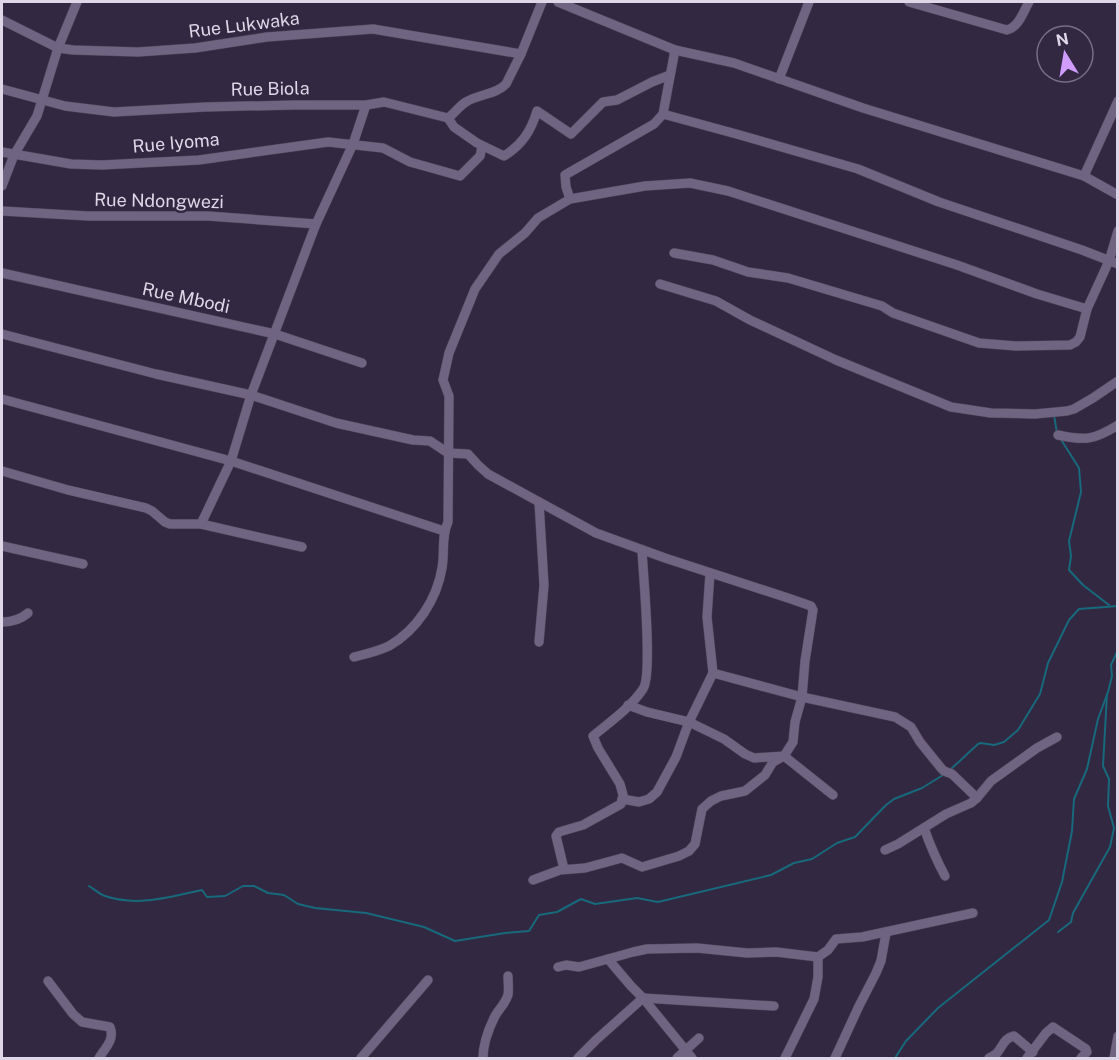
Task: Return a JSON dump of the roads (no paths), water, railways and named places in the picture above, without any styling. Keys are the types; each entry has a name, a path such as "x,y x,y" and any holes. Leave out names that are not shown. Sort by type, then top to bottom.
{"street":[{"path":"2,186 14,154 37,116 58,48 77,2"},
{"path":"542,2 506,84 502,88 466,102 448,118 454,127 482,147 504,156 511,152 528,134 537,111 571,134 603,102 616,100 670,75"},
{"path":"558,2 675,50 734,63 863,108 1084,176 1118,195"},
{"path":"779,79 809,2"},
{"path":"909,2 1007,30 1015,26 1029,2"},
{"name":"Rue Lukwaka","path":"2,20 58,48 74,50 138,52 195,48 267,37 373,29 521,54"},
{"path":"570,199 565,175 654,124 663,114 675,50"},
{"name":"Rue Biola","path":"2,89 65,106 114,112 239,106 366,105 384,102 448,118"},
{"path":"1084,176 1118,102"},
{"path":"201,524 231,461 251,395 316,224 353,144 366,105"},
{"path":"663,114 858,169 939,202 1082,250 1113,263"},
{"name":"Rue Iyoma","path":"2,152 71,164 102,165 199,160 328,142 383,148 410,162 460,176 480,156 482,147"},
{"path":"354,657 389,646 410,631 433,598 442,567 444,531 448,522 448,396 443,380 449,353 475,289 504,249 525,233 538,218 570,199 645,186 690,183 728,191 1087,309"},
{"name":"Rue Ndongwezi","path":"2,211 88,216 208,216 316,224"},
{"path":"674,253 713,260 748,272 788,278 882,306 893,313 979,343 1016,346 1070,345 1080,337 1087,309 1113,263 1118,231"},
{"name":"Rue Mbodi","path":"2,273 276,334 362,363"},
{"path":"660,284 716,301 750,320 836,360 951,407 991,413 1035,414 1067,411 1093,398 1118,381"},
{"path":"2,334 156,374 251,395 336,423 413,440 430,441 448,453 468,454 489,474 596,533 811,606 813,610 802,697 795,722 793,742 784,756 773,762 765,775 745,791 721,796 702,809 695,844 689,851 642,867 622,858 585,868 564,869 533,880"},
{"path":"2,399 231,461 444,531"},
{"path":"1058,435 1089,439 1118,425"},
{"path":"2,471 68,490 146,508 170,524 201,524 302,547"},
{"path":"539,502 544,585 539,642"},
{"path":"2,546 83,564"},
{"path":"564,869 556,836 559,832 583,825 621,804 623,795 620,784 592,736 645,687 648,675 642,550"},
{"path":"622,799 639,802 649,799 657,792 682,745 689,722 713,673 707,617 710,573"},
{"path":"2,622 21,618 28,613"},
{"path":"713,673 802,697 895,717 911,727 941,768 952,774 977,798"},
{"path":"628,705 689,722 724,739 754,758 784,756 833,795"},
{"path":"885,850 946,814 971,803 991,781 1037,748 1057,737"},
{"path":"924,828 935,852 936,860 945,876"},
{"path":"558,967 566,965 579,967 633,952 660,948 697,948 747,953 776,952 818,957 828,950 836,939 886,933 973,913"},
{"path":"835,1059 881,961 886,933"},
{"path":"785,1059 814,999 818,977 818,957"},
{"path":"608,959 689,1054"},
{"path":"483,1059 486,1038 509,992 508,976"},
{"path":"361,1059 428,980"},
{"path":"48,981 73,1014 82,1022 110,1027 112,1032 110,1042 99,1059"},
{"path":"578,1059 643,998 774,1006"},
{"path":"989,1059 997,1053 1000,1045 1010,1036 1014,1036 1030,1055 1053,1026 1086,1049 1087,1052 1081,1059"},
{"path":"1113,1059 1118,1036"},
{"path":"677,1059 689,1054 699,1038"}],"waterway":[{"path":"1054,415 1057,433"},
{"path":"1060,438 1079,468 1081,492 1069,541 1071,556 1069,570 1083,585 1109,605"},
{"path":"950,770 978,744 994,745 1004,742 1018,730 1040,694 1048,663 1069,620 1079,609 1118,606"},
{"path":"895,1058 906,1041 938,1008 1049,920 1062,882 1072,831 1074,799 1087,769 1098,719 1112,676 1111,665 1118,650"},
{"path":"1058,932 1071,922 1073,913 1110,847 1114,828 1108,806 1109,779 1103,766 1107,694"},
{"path":"89,886 105,896 129,901 166,898 202,890 207,897 225,896 243,886 254,886 268,893 284,895 298,904 366,913 424,927 455,941 529,931 539,915 557,912 581,899 595,904 637,898 658,902 771,875 794,863 812,859 837,843 855,837 894,799 922,788 943,775"}]}
